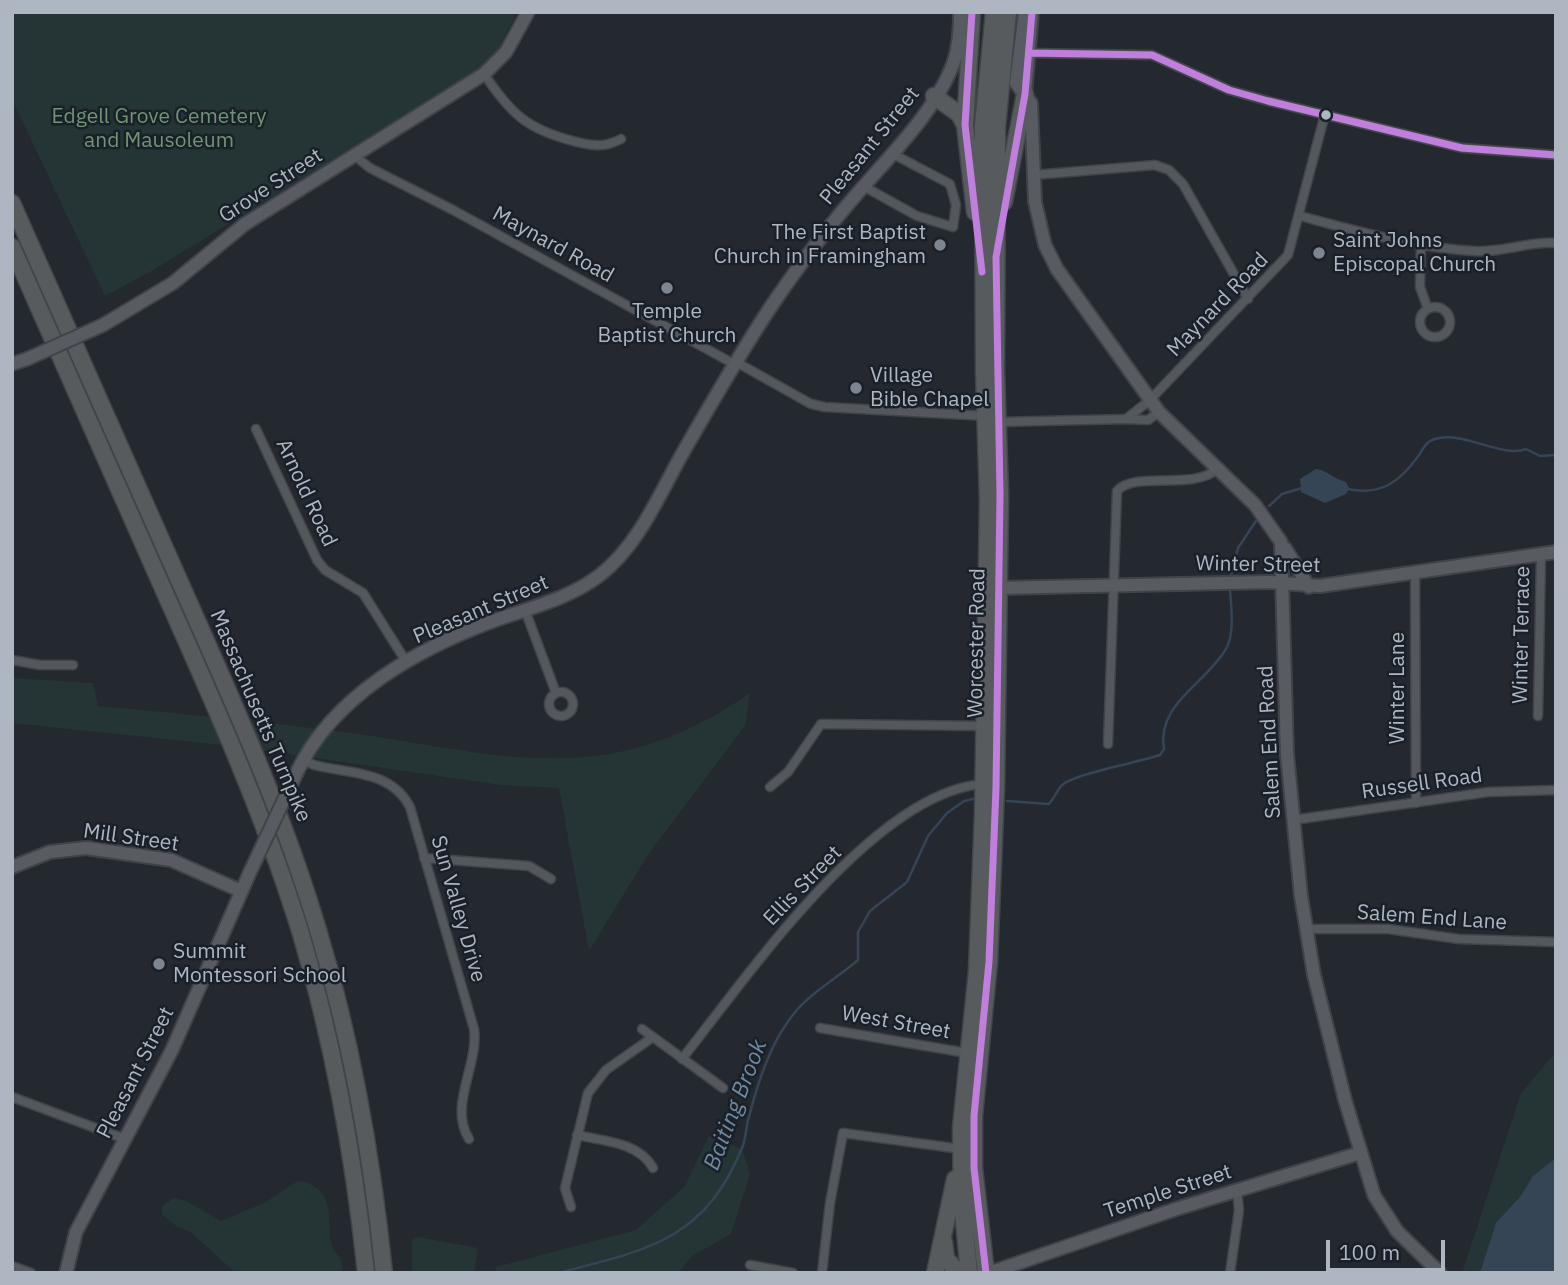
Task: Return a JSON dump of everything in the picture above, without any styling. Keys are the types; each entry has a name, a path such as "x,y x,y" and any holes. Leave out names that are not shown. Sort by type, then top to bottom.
{"highway":[{"path":"972,12 965,125 984,291"},
{"name":"Worcester Road","path":"988,1273 974,1168 974,1125 991,929 999,588 984,291 983,126 993,12"},
{"name":"Worcester Road","path":"969,1273 961,1149 967,1053 979,942 998,98 1008,12"},
{"path":"996,257 1025,94"},
{"path":"934,96 954,110 965,125"},
{"name":"Massachusetts Turnpike","path":"12,203 238,712 292,849 327,960 354,1074 370,1160 384,1273"},
{"name":"Massachusetts Turnpike","path":"12,247 220,716 273,851 308,961 336,1073 355,1178 366,1273"},
{"path":"935,1273 961,1149"},
{"path":"946,1222 944,1254 948,1263 959,1273"}],"street":[{"name":"Grove Street","path":"12,364 103,325 158,294 239,228 484,74 506,52 528,12"},
{"name":"Pleasant Street","path":"66,1273 76,1232 172,1050 241,891 303,760 321,733 348,704 407,663 465,633 591,582 619,557 641,527 735,363 788,283 863,186 893,154 934,96 953,63 960,12"},
{"path":"1024,53 1025,12"},
{"path":"1024,53 1032,12"},
{"path":"1024,53 1152,55 1238,93 1462,148 1556,155"},
{"name":"Salem End Road","path":"1024,53 1025,94 1032,108 1037,218 1051,258 1159,412 1263,513 1281,542 1285,718 1293,820 1306,929 1318,991 1360,1153 1380,1207 1408,1242 1440,1273"},
{"path":"484,74 507,107 540,132 591,146 606,146 621,139"},
{"name":"Maynard Road","path":"1126,419 1150,400 1288,256 1325,114"},
{"path":"863,186 917,216 953,227 956,205 950,184 893,154"},
{"name":"Maynard Road","path":"355,156 370,168 453,209 818,406 992,419 1148,420 1159,412"},
{"path":"1033,175 1147,165 1169,170 1184,184 1248,299"},
{"path":"1300,216 1421,244 1483,252 1530,242 1556,243"},
{"path":"1421,244 1420,287 1428,309"},
{"name":"Arnold Road","path":"256,429 317,560 326,570 358,588 369,599 407,663"},
{"path":"1108,744 1112,584 1118,489 1128,484 1206,477 1217,469"},
{"path":"1281,542 1309,587"},
{"name":"Winter Street","path":"999,588 1284,583 1309,587 1556,552"},
{"name":"Winter Terrace","path":"1538,716 1541,554"},
{"name":"Winter Lane","path":"1415,573 1416,803"},
{"path":"525,610 556,693"},
{"path":"12,660 40,665 73,665"},
{"path":"769,787 788,772 821,724 985,726"},
{"name":"Sun Valley Drive","path":"303,760 320,767 378,778 394,786 410,807 474,1029 474,1058 461,1112 462,1126 469,1139"},
{"name":"Ellis Street","path":"682,1059 791,919 866,847 916,807 964,788 984,784"},
{"name":"Russell Road","path":"1293,820 1502,791 1556,790"},
{"name":"Mill Street","path":"12,867 50,852 86,848 171,860 241,891"},
{"path":"424,858 529,866 551,879"},
{"name":"Salem End Lane","path":"1306,929 1396,929 1459,939 1556,942"},
{"name":"West Street","path":"820,1028 967,1053"},
{"path":"642,1029 723,1088"},
{"path":"570,1207 565,1188 586,1098 598,1077 653,1037"},
{"path":"12,1097 125,1139"},
{"path":"822,1273 830,1203 843,1133 961,1149"},
{"path":"577,1135 637,1150 653,1168"},
{"name":"Temple Street","path":"988,1273 1360,1153"},
{"path":"1230,1273 1239,1210 1237,1191"},
{"path":"750,1265 793,1273"},
{"path":"12,1266 31,1273"}],"green space":[{"name":"Edgell Grove Cemetery and Mausoleum","path":"12,12 517,12 496,54 487,64 155,269 105,296 12,99"},
{"path":"12,678 93,683 98,706 277,724 499,755 548,758 597,756 646,745 696,725 750,693 745,726 649,853 589,951 559,788 501,785 233,746 12,723"},
{"path":"1556,1052 1556,1273 1462,1273 1521,1093"},
{"path":"709,1136 742,1149 750,1174 731,1234 692,1256 678,1273 495,1273 496,1267 636,1230 684,1187"},
{"path":"303,1181 321,1192 328,1206 331,1243 342,1262 342,1273 236,1273 189,1231 176,1226 162,1214 162,1207 173,1198 186,1201 221,1221 266,1202 296,1182"},
{"path":"417,1237 478,1248 474,1273 412,1273 412,1240"}],"water":[{"path":"1316,469 1346,482 1349,488 1346,494 1325,503 1301,492 1300,479"},
{"path":"1556,1158 1556,1273 1480,1273 1496,1223 1520,1197 1533,1176"}],"waterway":[{"name":"Baiting Brook","path":"1347,489 1370,490 1389,485 1405,473 1428,443 1443,437 1468,440 1505,450 1526,449 1540,456 1556,455"},
{"name":"Baiting Brook","path":"1269,506 1282,494 1302,488"},
{"name":"Baiting Brook","path":"1231,575 1238,548 1256,521"},
{"name":"Baiting Brook","path":"1007,801 1049,804 1061,786 1078,777 1160,755 1164,749 1167,720 1175,707 1217,662 1229,643 1232,620 1230,590"},
{"name":"Baiting Brook","path":"558,1273 645,1248 669,1237 691,1222 710,1204 727,1179 742,1148 764,1068 787,1023 811,996 858,960 858,932 870,911 907,882 928,836 947,813 964,801 973,799"}],"transit line":[{"path":"972,12 965,125 982,272"},
{"path":"986,1273 974,1168 974,1116 989,962 996,788 1000,495 996,257 1025,94 1032,12"},
{"path":"1029,53 1152,55 1229,90 1268,101 1462,148 1556,155"}],"place":[{"name":"The First Baptist Church in Framingham","path":"940,245"},
{"name":"Saint Johns Episcopal Church","path":"1319,253"},
{"name":"Temple Baptist Church","path":"667,288"},
{"name":"Village Bible Chapel","path":"856,388"},
{"name":"Summit Montessori School","path":"159,964"}]}
